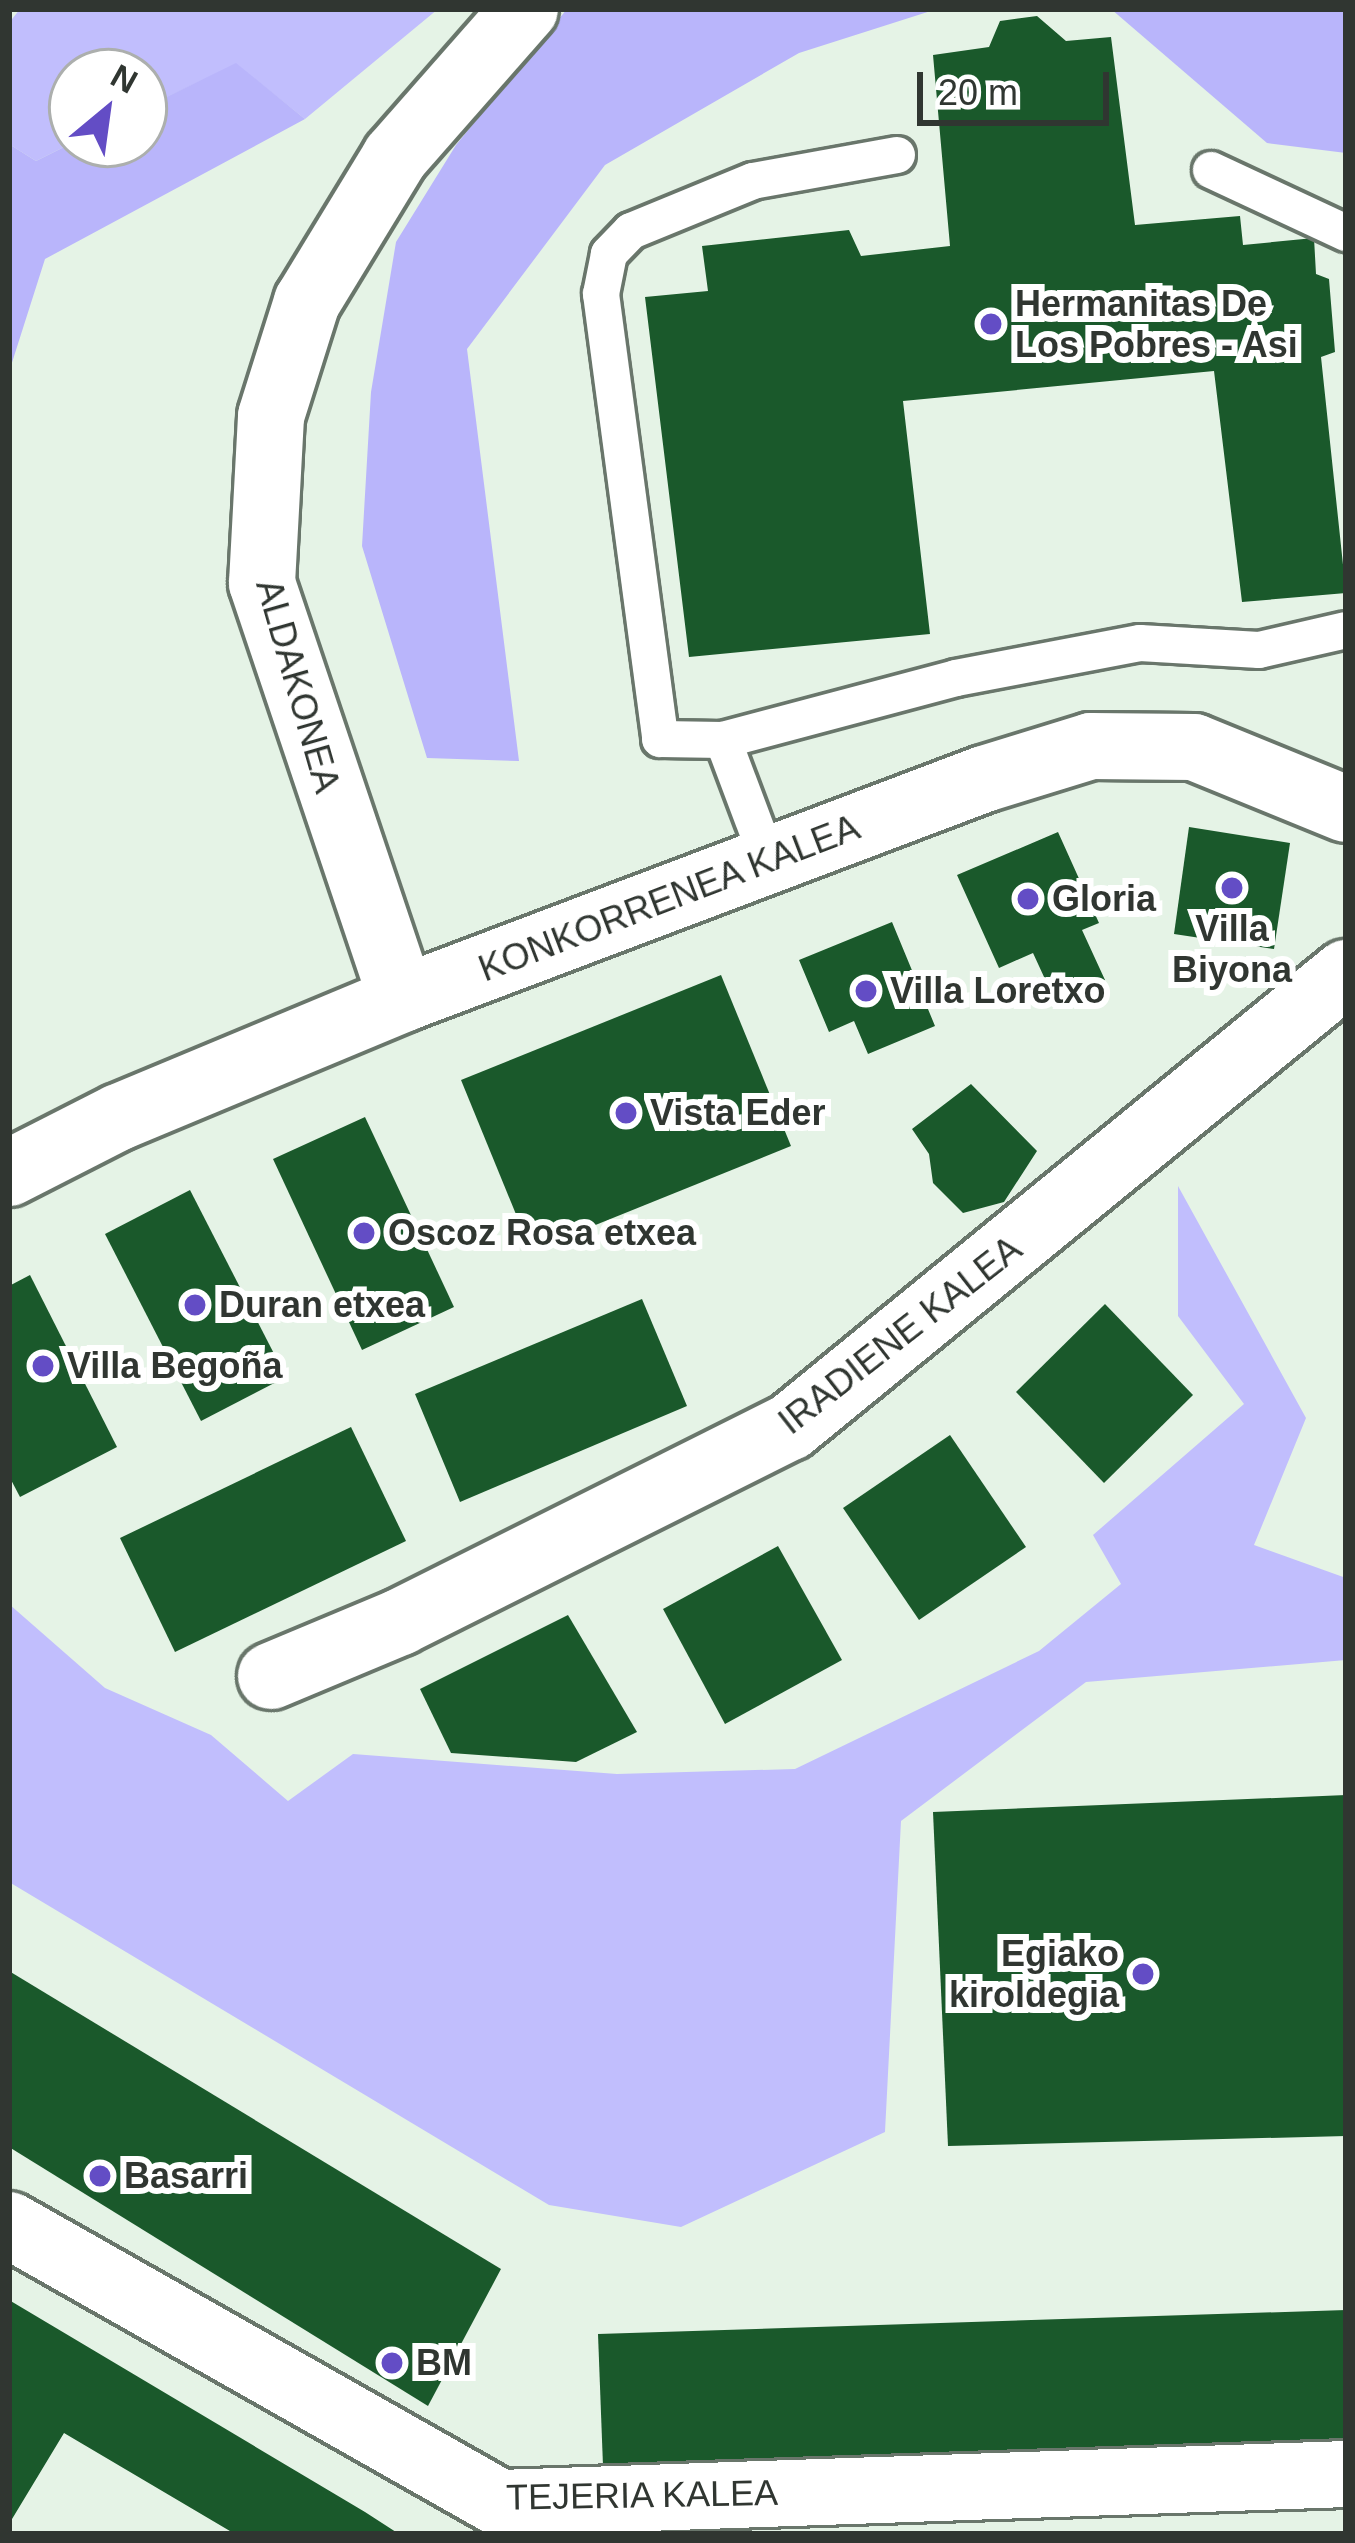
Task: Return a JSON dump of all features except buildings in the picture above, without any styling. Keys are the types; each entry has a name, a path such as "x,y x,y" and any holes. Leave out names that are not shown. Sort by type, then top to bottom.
{"street":[{"name":"ALDAKONEA","path":"402,999 262,583 271,416 307,302 395,157 526,9"},
{"name":"KONKORRENEA KALEA","path":"9,1173 139,1108 402,999 768,860 1091,746 1194,747 1346,809"},
{"name":"IRADIENE KALEA","path":"271,1676 400,1622 790,1427 1346,973"},
{"name":"TEJERIA KALEA","path":"9,2224 501,2519 1346,2474"}],"lane":[{"path":"897,155 753,181 631,231 609,254 601,294 660,739 723,740 956,678 1140,643 1259,650 1346,630"},
{"path":"1211,170 1346,233"},
{"path":"723,740 768,860"}],"shaded area":[{"path":"20,9 438,9 305,119 236,64 168,97 168,48 48,48 48,155 36,161 9,144 9,23"},
{"path":"567,9 937,9 799,53 605,165 467,349 519,761 427,758 362,546 371,392 396,242 456,145"},
{"path":"1111,9 1346,9 1346,153 1267,143"},
{"path":"236,63 305,119 45,259 9,372 9,144 36,161 48,155 48,168 168,168 168,96"},
{"path":"1178,1186 1306,1418 1254,1545 1346,1578 1346,1660 1086,1682 901,1821 885,2132 681,2227 549,2205 9,1882 9,1604 105,1688 211,1735 288,1801 353,1754 617,1774 795,1769 1039,1651 1121,1584 1093,1535 1244,1404 1178,1316"}],"place":[{"name":"Hermanitas De Los Pobres - Asi","path":"991,324"},
{"name":"Villa Biyona","path":"1232,888"},
{"name":"Gloria","path":"1028,899"},
{"name":"Villa Loretxo","path":"866,991"},
{"name":"Vista Eder","path":"626,1113"},
{"name":"Oscoz Rosa etxea","path":"364,1233"},
{"name":"Duran etxea","path":"195,1305"},
{"name":"Villa Begoña","path":"43,1366"},
{"name":"Egiako kiroldegia","path":"1143,1974"},
{"name":"Basarri","path":"100,2176"},
{"name":"BM","path":"392,2363"}]}
